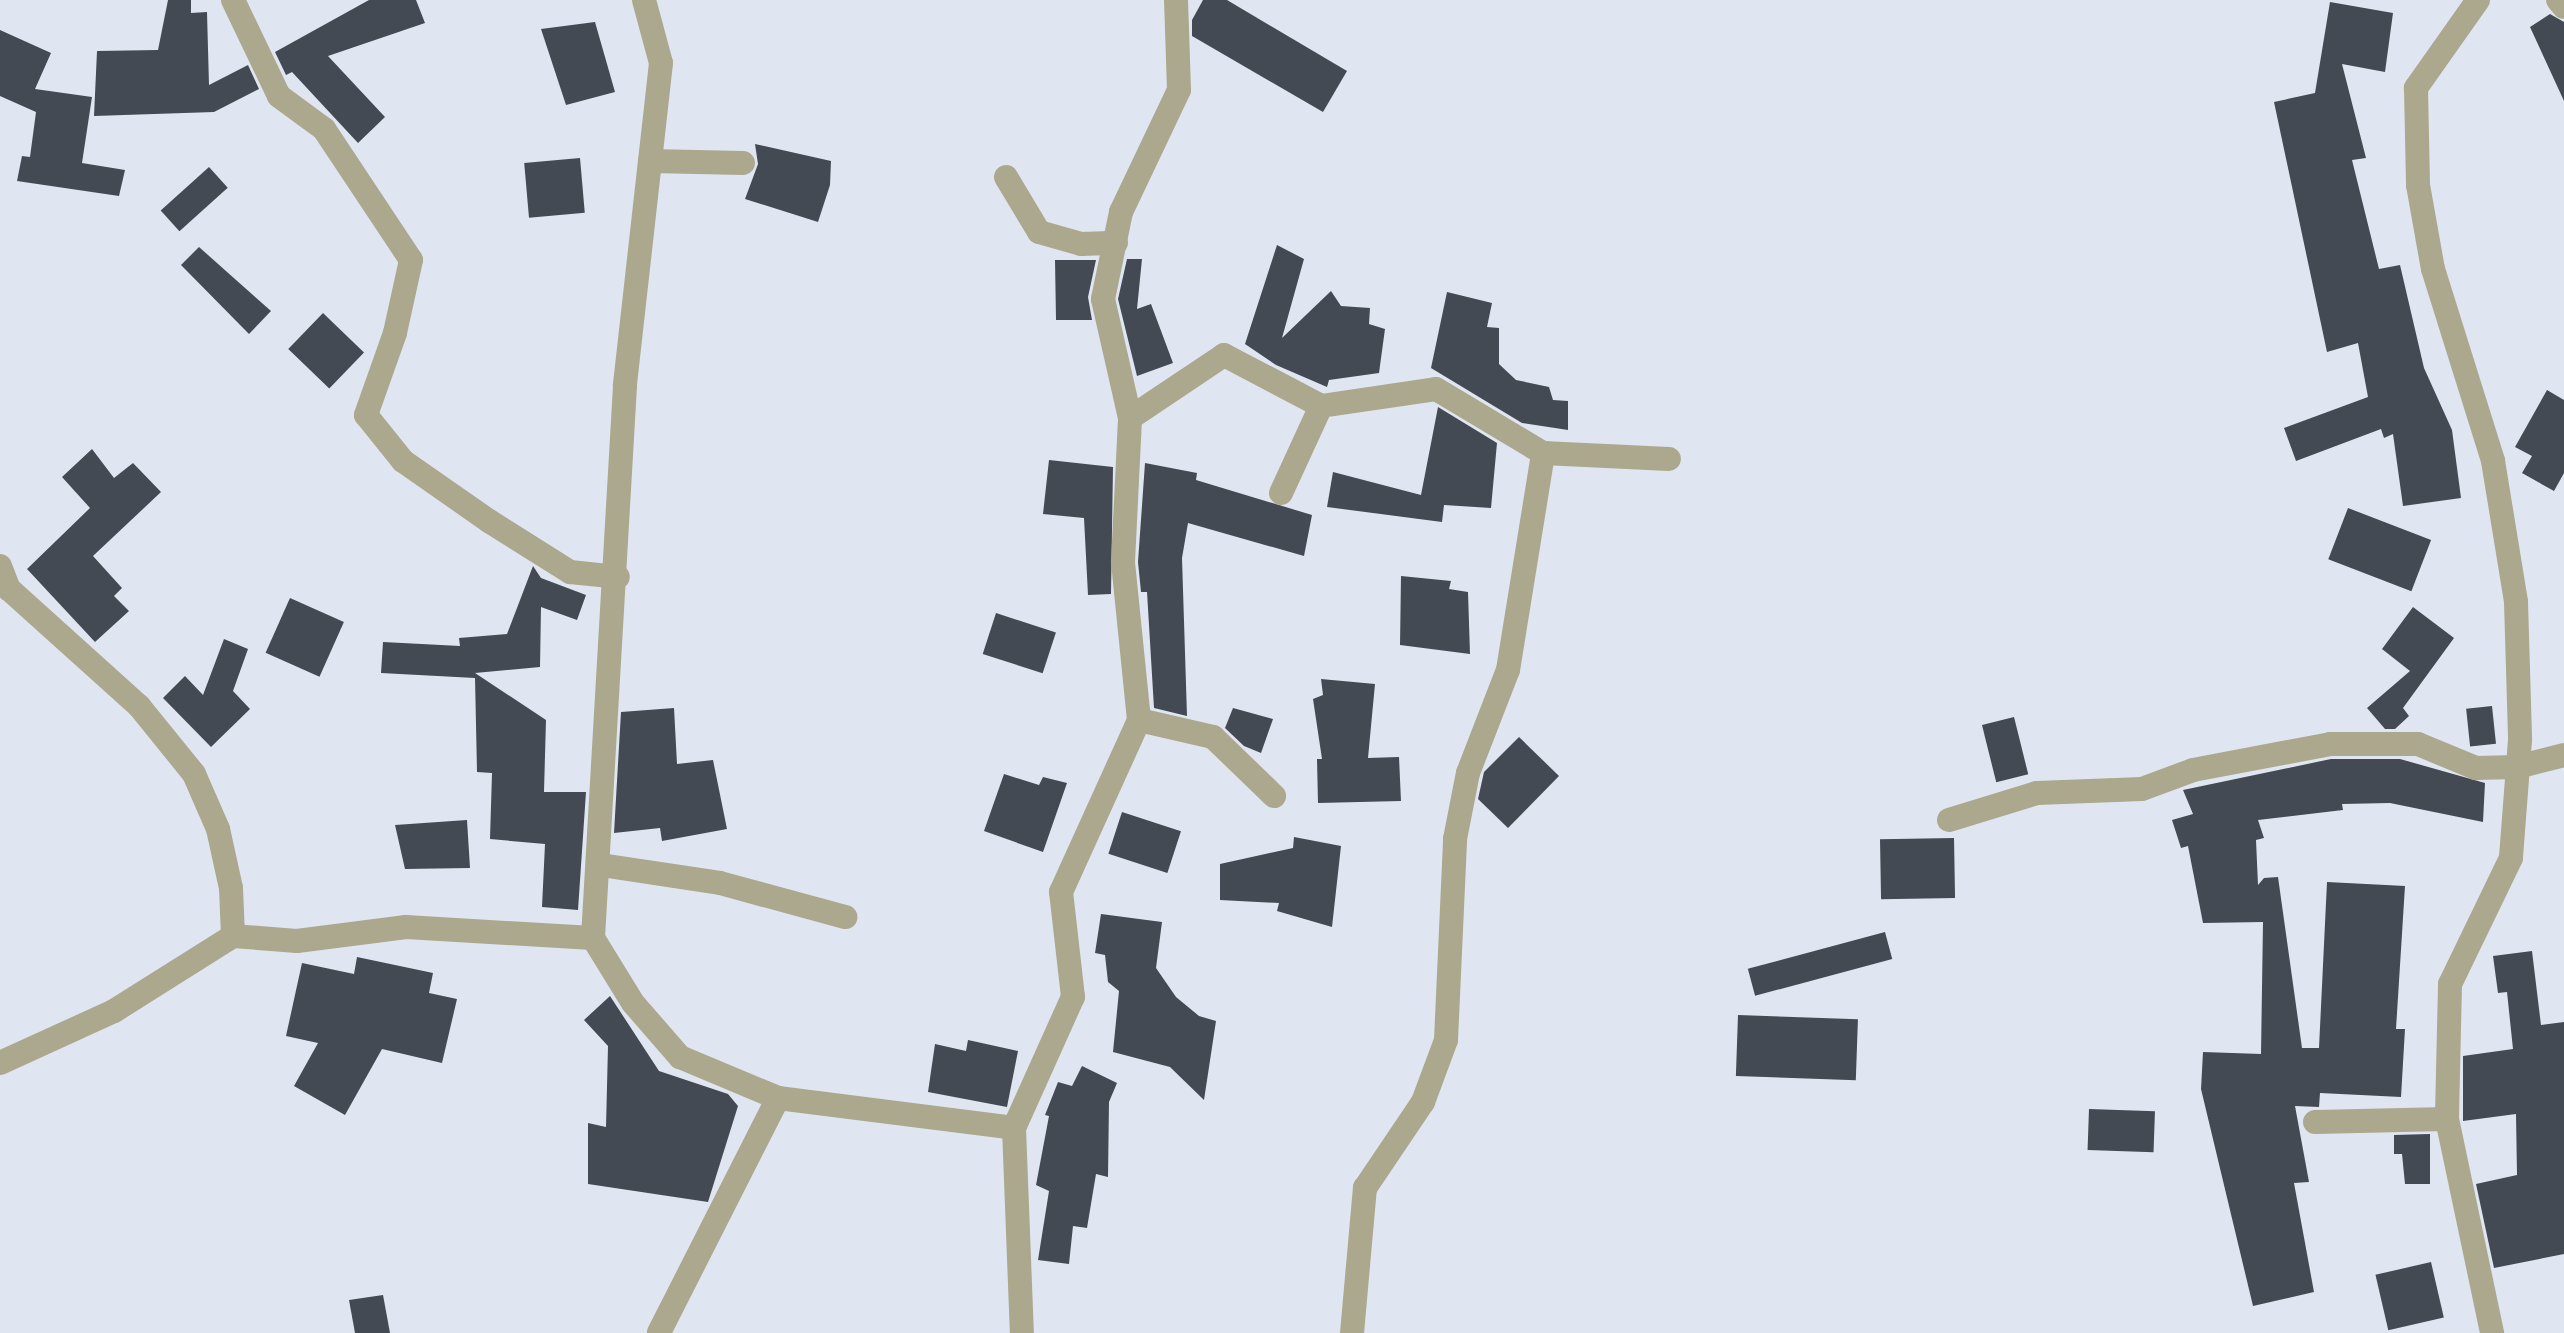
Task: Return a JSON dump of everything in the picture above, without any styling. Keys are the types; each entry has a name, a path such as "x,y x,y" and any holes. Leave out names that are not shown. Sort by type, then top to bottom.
{"street":[{"path":"233,0 279,96 324,129 411,260 395,333 366,415 403,461 489,521 570,572 618,577"},
{"path":"644,0 661,63 625,386 618,577 603,728 601,865 593,938 633,1003 680,1057 778,1098 1014,1128"},
{"path":"1022,1333 1014,1128 1073,997 1061,892 1139,720 1123,562 1130,418 1103,299 1121,212 1179,90 1176,0"},
{"path":"2478,0 2416,88 2418,185 2433,269 2493,461 2516,602 2517,767 2511,858 2450,984 2447,1119 2492,1333"},
{"path":"2558,0 2564,7"},
{"path":"650,161 743,163"},
{"path":"1006,177 1039,232 1081,244 1116,243"},
{"path":"1130,418 1224,355 1321,406 1436,389 1543,453 1669,459"},
{"path":"1281,493 1321,406"},
{"path":"1352,1333 1365,1188 1423,1102 1446,1040 1455,839 1468,773 1508,670 1543,453"},
{"path":"0,566 9,589 139,706 194,774 218,829 231,888 233,936"},
{"path":"1139,720 1213,737 1274,796"},
{"path":"1949,820 2037,793 2142,789 2193,770 2330,744 2418,744 2476,768 2517,767 2564,755"},
{"path":"601,865 720,883 845,917"},
{"path":"0,1063 114,1011 233,936 297,941 406,927 593,938"},
{"path":"659,1333 778,1098"},
{"path":"2315,1122 2447,1119"}],"building":[{"path":"168,0 191,0 191,13 207,12 209,85 248,65 259,89 214,112 94,116 97,51 158,50"},
{"path":"369,0 416,0 425,23 328,56 385,117 358,143 292,72 286,75 275,52"},
{"path":"1203,0 1227,0 1347,71 1323,112 1192,36 1192,20"},
{"path":"2330,2 2393,13 2385,72 2342,64 2366,158 2352,160 2379,269 2400,265 2424,368 2452,430 2461,498 2403,506 2393,434 2384,438 2381,429 2296,461 2284,428 2368,397 2358,343 2327,352 2274,102 2315,93"},
{"path":"2550,14 2564,22 2564,101 2530,27"},
{"path":"595,22 615,92 566,105 541,29"},
{"path":"0,30 51,53 35,89 92,97 82,163 125,170 119,196 17,181 22,156 30,157 36,112 0,96"},
{"path":"755,144 831,161 830,185 818,222 745,199 758,164"},
{"path":"580,158 585,213 529,218 524,163"},
{"path":"209,167 228,188 179,231 161,210"},
{"path":"1277,245 1304,259 1282,338 1331,291 1341,306 1370,308 1369,324 1385,329 1379,373 1329,380 1327,387 1276,365 1245,344"},
{"path":"199,247 271,311 249,334 181,265"},
{"path":"1127,259 1142,259 1137,309 1151,304 1173,363 1137,376 1118,299"},
{"path":"1055,260 1096,260 1088,297 1092,320 1056,320"},
{"path":"1447,292 1492,303 1487,327 1499,328 1499,364 1516,380 1549,387 1553,400 1568,401 1568,430 1522,423 1431,368"},
{"path":"323,313 364,353 329,389 288,349"},
{"path":"2547,390 2564,400 2564,473 2554,491 2522,473 2532,456 2515,447"},
{"path":"1438,407 1497,443 1491,508 1444,505 1442,522 1327,507 1333,472 1421,495"},
{"path":"92,449 114,478 133,463 161,492 93,556 122,588 114,596 129,611 95,642 27,569 90,508 62,477"},
{"path":"1049,460 1113,467 1111,594 1088,595 1084,518 1043,514"},
{"path":"1145,463 1197,473 1196,480 1312,515 1304,556 1188,523 1182,558 1187,716 1154,708 1147,592 1141,592 1138,562"},
{"path":"2348,508 2431,540 2411,591 2328,559"},
{"path":"533,566 541,578 586,595 577,620 541,607 540,667 475,673 546,720 544,792 586,792 578,910 542,907 545,844 490,839 492,773 477,772 475,678 381,673 383,642 460,646 459,638 507,634"},
{"path":"1401,576 1451,581 1449,589 1468,592 1470,654 1400,645"},
{"path":"290,598 344,622 319,677 266,653"},
{"path":"2413,607 2454,638 2403,708 2409,716 2395,729 2385,729 2367,708 2410,671 2382,649"},
{"path":"996,613 1056,632 1043,673 983,654"},
{"path":"224,639 248,649 233,691 250,709 211,747 163,698 185,676 203,695"},
{"path":"1321,679 1375,684 1368,758 1399,757 1401,801 1318,803 1317,759 1322,759 1313,699 1323,695"},
{"path":"2492,706 2496,744 2470,747 2466,709"},
{"path":"674,708 677,764 713,760 727,829 662,841 660,828 614,833 621,712"},
{"path":"1233,708 1273,719 1261,753 1244,746 1225,728"},
{"path":"2014,717 2028,774 1996,782 1982,725"},
{"path":"1519,737 1559,776 1508,828 1478,799 1484,772"},
{"path":"2331,759 2400,759 2485,783 2483,822 2390,803 2342,804 2343,810 2258,820 2264,838 2256,840 2258,885 2264,878 2278,877 2302,1048 2319,1048 2327,882 2405,886 2396,1029 2405,1029 2401,1097 2320,1093 2319,1107 2295,1106 2309,1182 2294,1183 2314,1292 2253,1306 2201,1089 2203,1052 2261,1054 2263,922 2203,923 2188,846 2181,848 2172,820 2193,814 2183,790"},
{"path":"1004,774 1039,785 1043,777 1067,783 1043,852 984,831"},
{"path":"1122,812 1181,831 1167,873 1108,854"},
{"path":"467,820 470,868 405,869 395,825"},
{"path":"1294,837 1341,846 1332,927 1277,911 1279,903 1220,900 1220,864 1293,848"},
{"path":"1954,838 1955,898 1881,899 1880,839"},
{"path":"1101,914 1162,922 1156,968 1176,997 1199,1016 1216,1021 1204,1100 1170,1067 1113,1052 1119,991 1108,982 1105,955 1095,953"},
{"path":"1885,932 1892,959 1755,996 1748,969"},
{"path":"2532,951 2541,1025 2564,1022 2564,1254 2494,1268 2476,1184 2517,1175 2516,1114 2463,1121 2463,1056 2513,1049 2507,992 2498,993 2493,956"},
{"path":"357,957 433,973 429,993 457,999 442,1063 382,1049 345,1115 294,1086 318,1043 286,1036 302,963 354,974"},
{"path":"610,996 659,1071 728,1094 738,1106 708,1202 588,1184 588,1123 606,1127 608,1046 584,1020"},
{"path":"1738,1015 1858,1019 1856,1080 1736,1076"},
{"path":"968,1040 1018,1051 1007,1107 928,1092 935,1044 966,1051"},
{"path":"1082,1066 1117,1083 1109,1102 1108,1177 1096,1174 1087,1228 1073,1226 1069,1264 1038,1260 1049,1191 1036,1185 1049,1116 1045,1115 1058,1082 1072,1086"},
{"path":"2089,1109 2155,1111 2154,1152 2088,1150"},
{"path":"2430,1134 2430,1184 2405,1184 2402,1154 2394,1154 2394,1135"},
{"path":"2431,1262 2444,1318 2388,1330 2375,1275"},
{"path":"383,1295 390,1333 355,1333 349,1300"}]}
